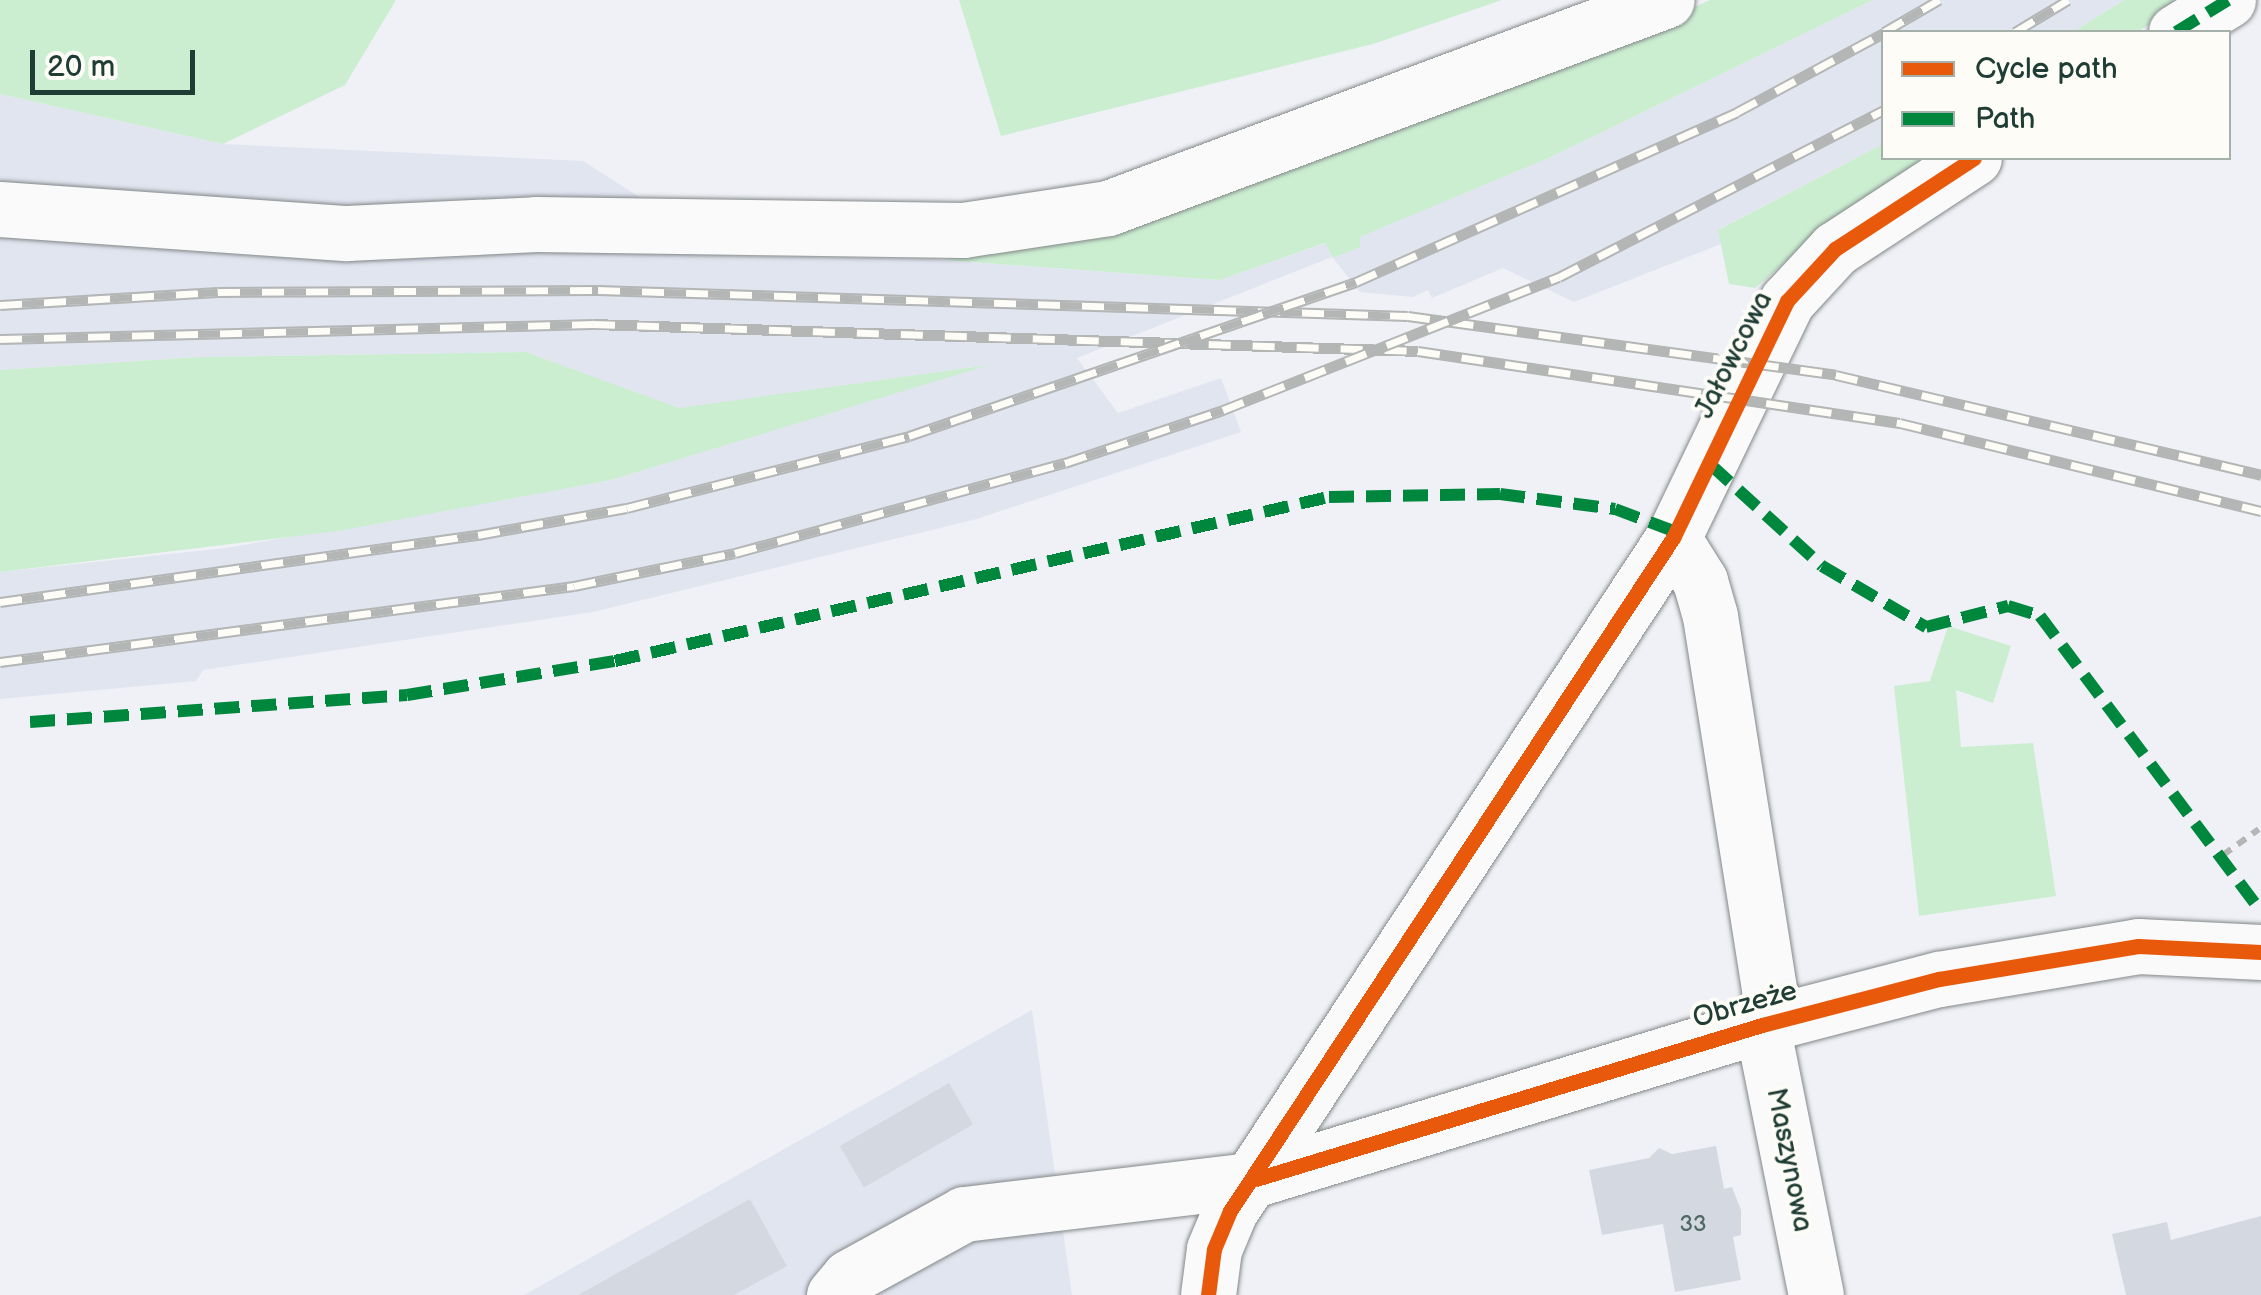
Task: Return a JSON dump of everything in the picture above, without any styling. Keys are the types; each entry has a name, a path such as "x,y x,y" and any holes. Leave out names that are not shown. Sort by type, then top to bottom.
{"street":[{"path":"0,209 346,234 536,224 963,230 1108,208 1667,0"},
{"path":"2179,30 2228,0"},
{"name":"Jałowcowa","path":"1208,1295 1214,1249 1256,1179 1673,538 1787,301 1835,248 1971,160"},
{"path":"1673,538 1700,581 1710,616 1770,995 1762,1025"},
{"name":"Obrzeże","path":"834,1295 849,1277 964,1214 1256,1179 1762,1025 1939,979 2138,946 2261,952"},
{"name":"Maszynowa","path":"1762,1025 1816,1295"}],"path":[{"path":"2223,854 2259,829"}],"shaded area":[{"path":"1873,0 2124,0 2076,30 1881,30 1881,145 1719,229 1721,244 1574,302 1503,268 1432,298 1428,290 1413,297 1360,292 1333,258 1359,247 1359,237 1549,158"},
{"path":"0,94 223,144 583,161 732,256 929,259 1220,280 1326,243 1332,257 1077,358 1118,413 1221,378 1241,432 973,520 593,612 203,670 196,681 0,699 0,572 226,548 611,480 982,366 679,409 526,352 199,357 0,370"},
{"path":"1032,1010 1072,1295 524,1295"}],"green space":[{"path":"0,0 396,0 345,85 223,144 0,94"},
{"path":"959,0 1502,0 1373,44 1001,136"},
{"path":"1710,0 1873,0 1549,158 1360,237 1360,247 1333,258 1325,243 1220,280 943,260 1118,229 1585,56"},
{"path":"2124,0 2189,0 2140,30 2076,30"},
{"path":"1881,145 1881,160 1929,160 1834,220 1755,288 1729,284 1718,230"},
{"path":"526,352 679,408 989,365 611,480 338,531 0,572 0,370 199,357"},
{"path":"1948,626 2011,646 1993,703 1956,690 1961,747 2033,743 2056,896 1919,916 1894,686 1930,681"}],"building":[{"path":"949,1083 973,1125 864,1188 840,1146"},
{"path":"1716,1146 1724,1189 1732,1187 1741,1210 1741,1235 1733,1237 1741,1280 1675,1292 1663,1224 1602,1235 1589,1170 1649,1158 1659,1148 1672,1154"},
{"path":"750,1199 787,1266 734,1295 578,1295"},
{"path":"2261,1216 2261,1295 2126,1295 2112,1234 2167,1222 2171,1240"}],"railway":[{"path":"1887,30 1939,0"},
{"path":"2018,30 2068,0"},
{"path":"0,602 478,535 627,508 909,436 1356,282 1737,112 1881,35"},
{"path":"0,662 574,586 735,553 1065,463 1223,410 1559,277 1881,112"},
{"path":"0,305 218,292 598,290 1408,316 1836,375 2261,475"},
{"path":"0,339 593,324 1418,351 1900,423 2261,511"}],"marked path":[{"path":"2179,30 2228,0"},
{"path":"1711,465 1822,566 1926,627 2008,606 2040,616 2261,911"},
{"path":"30,722 407,695 615,661 1329,497 1500,494 1615,509 1676,532"}],"cycle path":[{"path":"1208,1295 1214,1249 1230,1211 1673,538 1787,301 1835,249 1971,160"},
{"path":"1256,1179 1762,1025 1939,979 2138,946 2261,952"}]}
